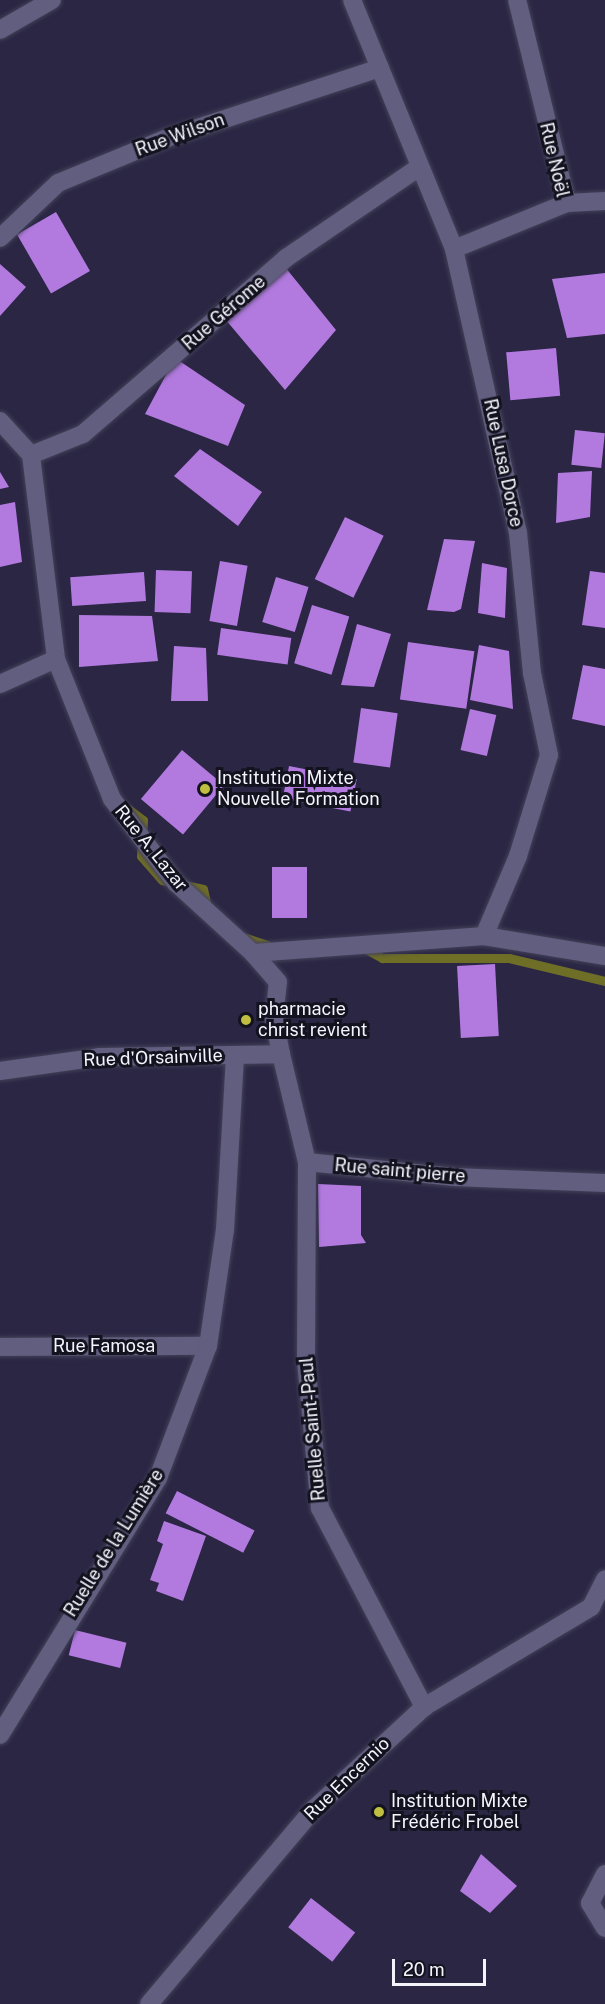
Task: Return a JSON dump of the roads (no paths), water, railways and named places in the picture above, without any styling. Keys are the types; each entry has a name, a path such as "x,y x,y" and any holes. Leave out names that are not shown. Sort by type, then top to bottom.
{"street":[{"path":"0,30 52,0"},
{"name":"Rue Lusa Dorce","path":"352,0 418,168 454,249 518,533 532,673 549,755 518,856 483,936"},
{"name":"Rue Noël","path":"454,249 567,203 517,0"},
{"name":"Rue Wilson","path":"0,238 58,183 167,138 380,68"},
{"name":"Rue Gérome","path":"31,455 83,434 286,258 418,168"},
{"path":"567,203 605,201"},
{"path":"0,421 31,455"},
{"name":"Rue A. Lazar","path":"31,455 56,659 112,799 176,883 253,953 278,982 274,1019 281,1053"},
{"path":"0,684 56,659"},
{"path":"253,953 483,936 605,956"},
{"path":"281,1053 307,1162"},
{"name":"Rue d'Orsainville","path":"0,1071 99,1057 235,1056 281,1053"},
{"name":"Ruelle de la Lumière","path":"0,1735 158,1478 208,1346 225,1230 235,1056"},
{"name":"Rue saint pierre","path":"307,1162 453,1177 605,1183"},
{"name":"Ruelle Saint-Paul","path":"307,1162 306,1361 320,1508 424,1707"},
{"name":"Rue Famosa","path":"0,1347 208,1346"},
{"path":"598,1612 605,1579"},
{"name":"Rue Encernio","path":"149,2004 314,1809 424,1707 598,1612"},
{"path":"605,1874 591,1903 605,1928"}],"waterway":[{"path":"127,808 143,820 141,856 162,880 203,889 207,907"},
{"path":"243,937 267,945 267,951"},
{"path":"364,948 382,958 509,958 605,981"}],"place":[{"name":"Institution Mixte Nouvelle Formation","path":"205,789"},
{"name":"pharmacie christ revient","path":"246,1020"},
{"name":"Institution Mixte Frédéric Frobel","path":"379,1812"}]}
